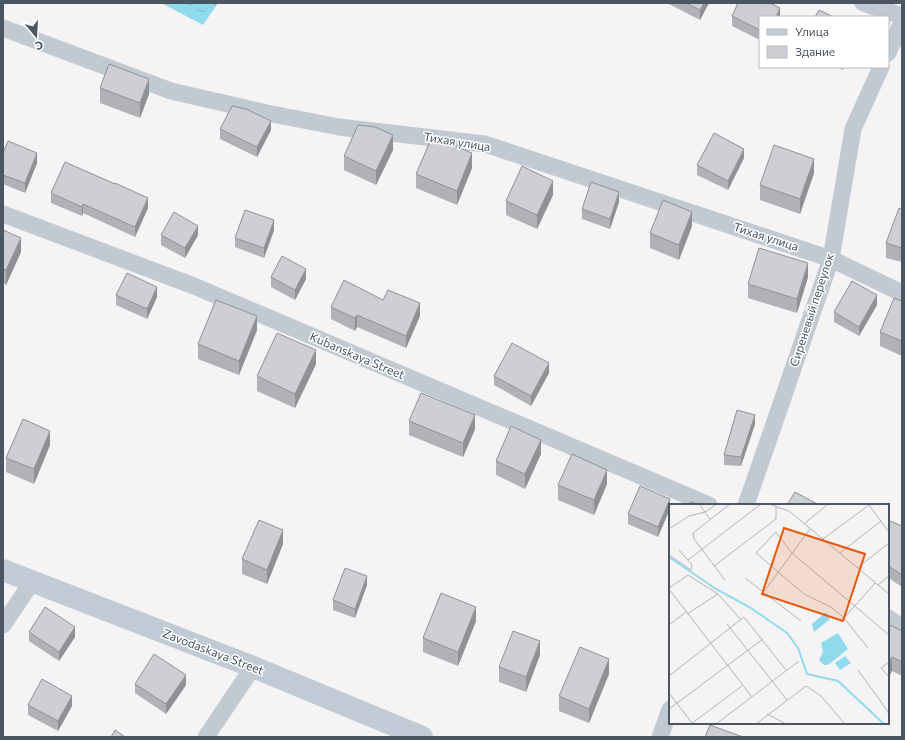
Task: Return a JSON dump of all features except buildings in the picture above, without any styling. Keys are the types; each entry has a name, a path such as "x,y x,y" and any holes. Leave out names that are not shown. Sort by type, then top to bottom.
{"main road":[{"name":"Zavodaskaya Street","path":"3,570 253,668 422,737"}],"street":[{"path":"863,3 902,16"},
{"path":"889,51 902,22"},
{"name":"Тихая улица","path":"3,28 171,91 267,113 339,127 485,144 831,259 902,292"},
{"name":"Сиреневый переулок","path":"746,504 831,259 852,129 881,68"},
{"name":"Kubanskaya Street","path":"3,214 194,286 707,504"},
{"path":"3,625 32,582"},
{"path":"889,619 902,627"},
{"path":"206,737 253,668"},
{"path":"660,737 669,712"}],"water":[{"path":"163,3 218,3 203,25"}]}
